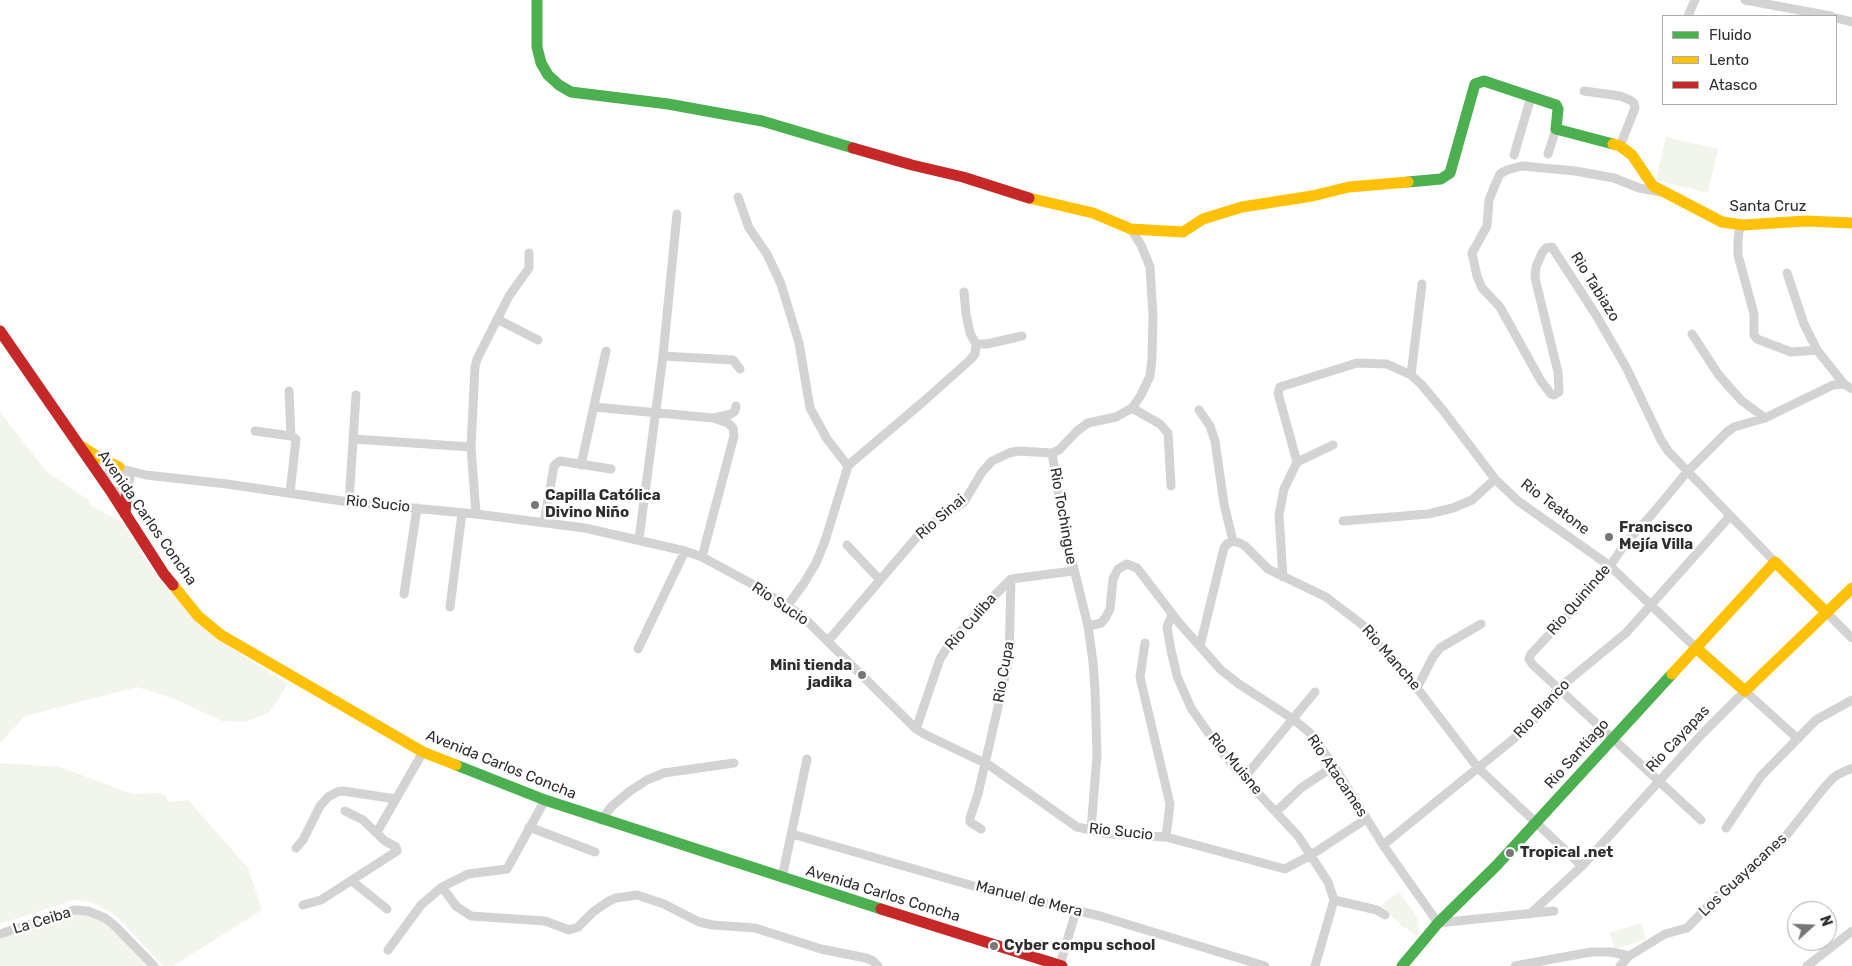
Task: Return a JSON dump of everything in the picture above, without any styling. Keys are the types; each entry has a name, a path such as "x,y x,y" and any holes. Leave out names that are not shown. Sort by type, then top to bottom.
{"street":[{"path":"537,0 538,47 541,62 548,74 559,85 571,92 668,104 762,121 912,165 963,177 1026,198 1093,213 1131,229 1183,232 1203,219 1242,207 1312,196 1349,187 1441,179 1450,173 1475,84 1484,81 1556,105 1558,109 1556,129 1548,154"},
{"path":"1688,15 1695,0"},
{"path":"1745,0 1785,12 1820,15"},
{"path":"1837,18 1852,22"},
{"path":"1556,129 1620,146 1635,108 1634,103 1620,96 1584,91"},
{"path":"1514,155 1531,97"},
{"name":"Santa Cruz","path":"1620,146 1632,155 1651,184 1662,192 1722,222 1743,225 1806,221 1852,223"},
{"name":"Rio Tabiazo","path":"1662,192 1639,188 1614,178 1575,171 1522,166 1507,170 1500,174 1490,200 1487,226 1472,253 1477,276 1482,288 1500,307 1544,387 1554,395 1559,392 1558,372 1535,278 1536,267 1542,253 1546,248 1552,247 1626,367 1661,440 1687,472 1852,638"},
{"path":"738,197 749,228 767,254 780,284 799,343 810,408 827,439 848,466"},
{"path":"639,539 663,356 677,214"},
{"path":"1743,225 1739,230 1738,255 1754,314 1754,335 1757,339 1791,352 1817,350"},
{"path":"1131,229 1141,245 1150,267 1153,316 1150,376 1132,408 1160,424 1168,433 1171,486"},
{"path":"476,514 472,447 475,367 477,359 509,296 529,268 529,253"},
{"path":"1787,272 1804,324 1817,350 1848,387"},
{"path":"1411,375 1422,284"},
{"path":"788,606 816,563 825,541 848,466 975,354 976,344 970,333 964,292"},
{"path":"497,319 538,340"},
{"name":"Avenida Carlos Concha","path":"0,331 164,574 198,616 221,635 423,752 601,820 1061,966"},
{"path":"1692,334 1722,379 1742,401 1765,418"},
{"path":"976,344 987,344 1022,336"},
{"path":"581,465 606,351"},
{"path":"663,356 733,360 740,369"},
{"name":"Rio Teatone","path":"1296,462 1278,393 1280,387 1356,363 1387,364 1411,375 1442,409 1494,479 1518,501 1610,566 1696,648 1798,739"},
{"name":"Rio Quininde","path":"1559,688 1533,665 1529,659 1531,654 1574,609 1610,566 1625,544 1687,472 1727,432 1734,428 1765,418 1824,388 1833,385 1848,387"},
{"path":"289,392 291,436"},
{"path":"350,502 356,395"},
{"path":"713,418 731,414 735,411 736,406"},
{"path":"594,407 713,418 728,423 733,428 734,436 702,557"},
{"name":"Rio Tochingue","path":"1091,830 1097,755 1095,690 1088,626 1064,528 1052,453 1059,450 1077,431 1088,423 1116,417 1132,408"},
{"path":"1199,410 1210,426 1215,441 1224,504 1233,541 1224,548 1200,646"},
{"path":"255,431 294,437 296,441 290,493"},
{"path":"354,439 472,447"},
{"path":"77,443 98,457 122,469 130,479 125,514"},
{"path":"1283,577 1279,516 1284,490 1296,462 1334,445"},
{"name":"Rio Sinai","path":"828,642 916,538 937,520 964,502 982,472 992,461 1008,453 1018,451 1052,453"},
{"path":"544,523 554,466 560,461 611,469"},
{"path":"122,469 114,468 106,473 105,483 108,489 120,492 146,475"},
{"name":"Rio Sucio","path":"122,469 146,475 350,502 476,514 585,528 639,539 702,557 800,614 916,729 985,763 1044,802 1077,827 1116,835 1166,837 1285,869 1311,855 1366,819"},
{"path":"1343,521 1428,514 1453,508 1472,500 1494,479"},
{"path":"404,594 417,508"},
{"path":"450,607 462,513"},
{"name":"Rio Blanco","path":"1383,845 1532,722 1559,688 1626,632 1652,606 1730,516"},
{"name":"Rio Manche","path":"1233,541 1246,546 1268,569 1326,597 1364,626 1417,688 1478,768 1582,866"},
{"path":"847,545 880,580"},
{"path":"638,649 685,551"},
{"name":"Rio Santiago","path":"1402,966 1438,923 1496,865 1775,562"},
{"name":"Rio Atacames","path":"1088,626 1101,623 1106,617 1110,609 1113,579 1118,569 1127,564 1141,572 1172,614 1221,670 1238,684 1309,732 1334,766 1383,845 1438,923"},
{"path":"1011,579 1073,571"},
{"name":"Rio Culiba","path":"916,729 935,673 947,648 972,618 1011,579"},
{"name":"Rio Cupa","path":"981,829 970,822 970,818 978,794 1009,659 1011,579"},
{"name":"Rio Cayapas","path":"1530,914 1582,866 1702,734 1852,588"},
{"name":"Rio Muisne","path":"1172,614 1167,627 1171,650 1177,676 1191,708 1244,778 1277,811 1298,836 1328,882 1334,900"},
{"path":"1417,688 1433,657 1440,648 1481,624"},
{"path":"1145,644 1140,677 1170,804 1166,837"},
{"path":"1559,688 1701,820"},
{"path":"1244,778 1315,692"},
{"path":"1726,828 1761,776 1816,720 1852,700"},
{"path":"377,832 423,752"},
{"path":"782,878 807,759"},
{"path":"601,820 612,806 647,780 664,774 734,763"},
{"path":"1277,811 1301,788 1334,766"},
{"name":"Los Guayacanes","path":"1620,966 1629,956 1665,934 1687,928 1719,895 1782,841 1833,778 1852,768"},
{"path":"296,848 303,840 320,806 328,797 337,792 343,790 396,799"},
{"path":"388,950 421,905 442,888 468,874 507,869 545,800"},
{"path":"303,906 321,900 397,851 396,847 385,841 363,820 344,811"},
{"path":"530,827 595,852"},
{"name":"Manuel de Mera","path":"792,834 984,889 1076,911 1265,966"},
{"path":"352,881 387,909"},
{"path":"442,888 456,906 471,916 545,921 569,930 578,927 593,912 609,901 637,895 664,904 699,922 764,930 821,948 866,958 878,966"},
{"path":"1315,966 1334,900 1377,910 1385,915"},
{"name":"La Ceiba","path":"0,934 74,910 88,911 105,918 115,926 154,966"},
{"path":"1061,966 1076,911"},
{"path":"1438,923 1554,911"},
{"path":"1807,966 1852,930"},
{"path":"1514,966 1591,952 1611,952 1629,956"}],"shaded area":[{"path":"1666,137 1718,149 1708,193 1656,180"},
{"path":"0,412 46,471 87,499 92,506 123,523 159,579 194,618 231,648 288,684 269,713 245,722 222,721 175,699 137,687 25,716 0,743"},
{"path":"0,763 60,767 132,794 160,793 166,795 168,802 188,800 248,868 262,910 173,966 163,966 115,915 90,902 74,900 0,924"},
{"path":"1399,892 1418,918 1419,933 1416,936 1404,928 1381,905"},
{"path":"89,909 154,966 0,966 0,931"},
{"path":"1641,923 1646,939 1615,949 1610,933"}],"traffic: fast":[{"path":"537,0 537,47 541,63 548,75 559,85 571,92 668,104 762,121 853,148"},
{"path":"1408,182 1441,179 1450,173 1475,84 1484,81 1556,105 1558,109 1556,129 1613,144"},
{"path":"1402,966 1438,923 1497,865 1672,674"},
{"path":"456,765 545,800 881,909"}],"traffic: slow":[{"path":"1613,144 1620,146 1632,155 1653,186 1722,222 1743,225 1806,221 1852,223"},
{"path":"1029,198 1093,213 1131,229 1183,232 1203,219 1242,207 1312,196 1349,187 1408,182"},
{"path":"83,447 119,467"},
{"path":"1672,674 1775,562 1827,613"},
{"path":"173,585 198,616 221,635 423,752 456,765"},
{"path":"1696,648 1745,691 1852,588"}],"traffic: jam":[{"path":"853,148 963,177 1029,198"},
{"path":"0,331 173,585"},
{"path":"125,514 127,489"},
{"path":"881,909 1062,966"}],"place":[{"name":"Capilla Católica Divino Niño","path":"535,505"},
{"name":"Francisco Mejía Villa","path":"1609,537"},
{"name":"Mini tienda jadika","path":"862,675"},
{"name":"Tropical .net","path":"1510,853"},
{"name":"Cyber compu school","path":"994,946"}]}
